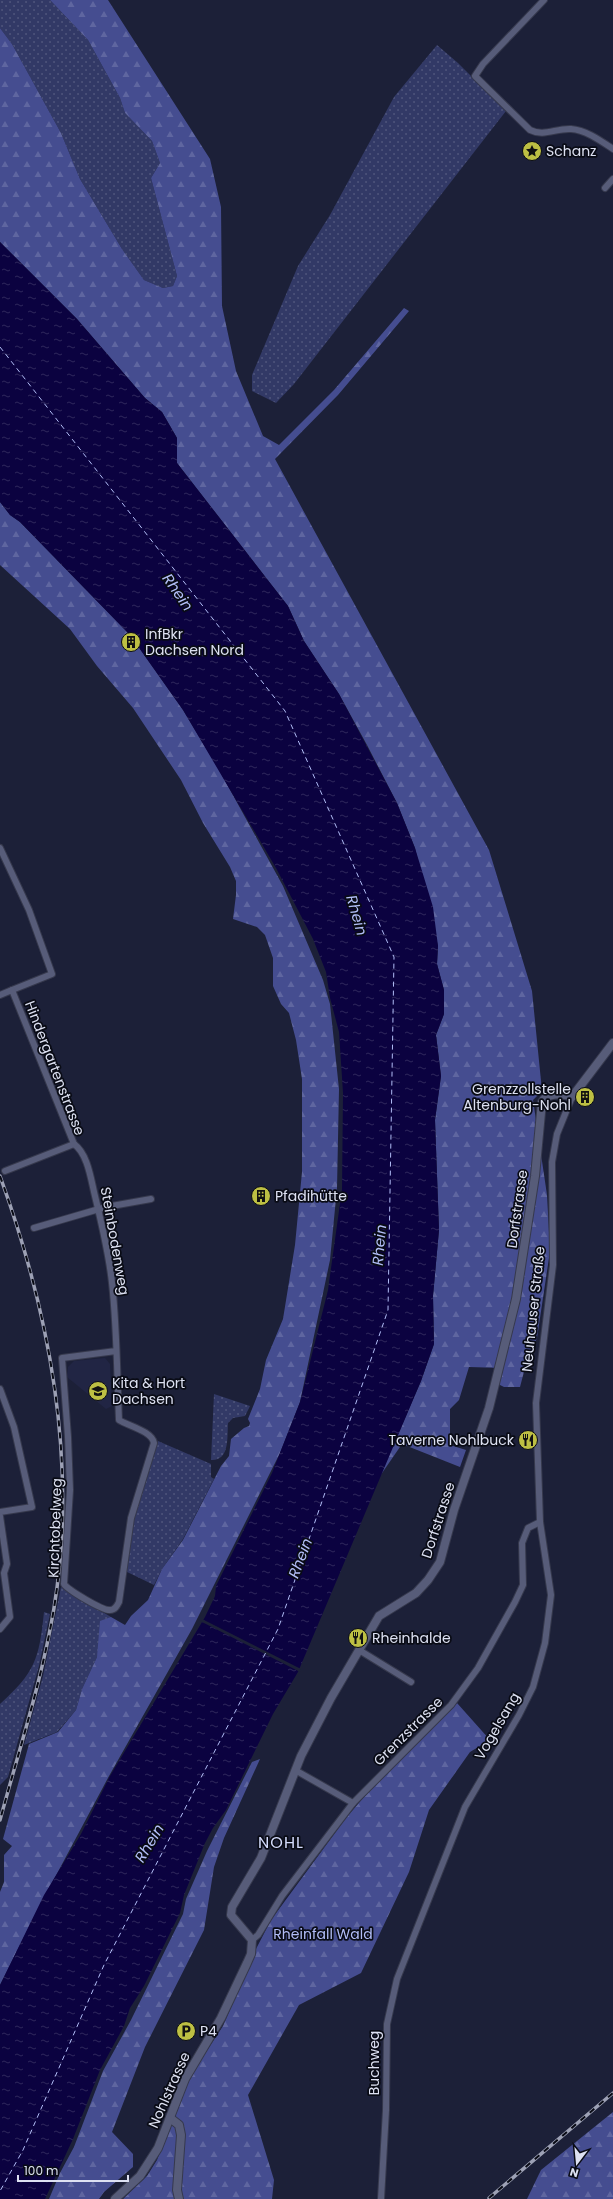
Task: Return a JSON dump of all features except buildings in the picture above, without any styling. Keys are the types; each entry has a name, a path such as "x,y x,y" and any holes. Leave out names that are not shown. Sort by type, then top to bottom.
{"street":[{"path":"544,0 483,64 476,76 530,130 542,133 564,129 577,130 588,134 613,149"},
{"path":"605,188 613,179"},
{"path":"0,848 29,910 52,974 12,990"},
{"name":"Hindergartenstrasse","path":"0,995 12,990 74,1144 5,1171"},
{"name":"Neuhauser Straße","path":"540,1522 537,1476 536,1403 553,1265 552,1162 557,1134 572,1097 613,1043"},
{"name":"Dorfstrasse","path":"252,1940 232,1915 232,1907 261,1858 295,1770 331,1698 379,1616 420,1590 435,1571 443,1552 454,1510 489,1408 511,1322 520,1280 535,1176 543,1099 548,1096 560,1095 572,1097"},
{"name":"Steinbodenweg","path":"74,1144 81,1149 98,1210 112,1283 119,1420 153,1439"},
{"path":"34,1228 98,1210 152,1199"},
{"name":"Kirchtobelweg","path":"116,1351 62,1358 68,1437 70,1490 64,1584 69,1589 106,1610 114,1609 119,1602 131,1518 154,1446 153,1439"},
{"path":"0,1389 14,1427 32,1507 0,1512"},
{"path":"0,1516 7,1564 4,1573 10,1617 0,1629"},
{"name":"Grenzstrasse","path":"252,1940 258,1935 282,1896 353,1804 451,1705 478,1668 520,1593 524,1577 522,1543 528,1528 540,1522"},
{"name":"Vogelsang","path":"416,1932 465,1808 519,1715 533,1687 545,1643 551,1595 540,1522"},
{"path":"359,1650 411,1682"},
{"path":"295,1770 353,1804"},
{"name":"Buchweg","path":"381,2199 386,2110 386,2024 397,1979 416,1932"},
{"name":"Nohlstrasse","path":"116,2199 140,2176 150,2162 170,2118 185,2079 220,2018 251,1954 252,1940"},
{"path":"170,2118 179,2125 181,2136 177,2190 179,2199"}],"shaded area":[{"path":"0,0 50,0 88,40 120,98 125,113 152,141 160,163 151,178 177,276 173,286 163,288 144,280 122,249 80,179 61,133 12,44 0,28"},
{"path":"437,45 458,63 506,111 294,384 276,403 252,391 252,375 298,266 330,215 394,97"},
{"name":"Kita & Hort Dachsen","path":"105,1358 110,1364 112,1406 106,1409 67,1377 68,1367 74,1361"},
{"path":"214,1394 250,1406 245,1416 233,1418 228,1423 226,1447 222,1457 211,1460"},
{"path":"158,1441 211,1464 211,1477 214,1479 183,1539 162,1569 154,1585 125,1571 133,1519"},
{"path":"61,1587 111,1617 97,1657 82,1689 76,1710 57,1732 24,1745 43,1676"},
{"path":"44,1612 50,1614 39,1666 8,1777 0,1785 0,1704 21,1683 33,1664 40,1642"}],"green space":[{"path":"50,0 108,0 210,159 221,207 222,306 236,371 263,436 279,445 334,390 404,308 409,311 338,395 275,459 489,850 532,991 542,1091 533,1100 547,1195 550,1251 537,1338 526,1364 520,1387 504,1387 498,1384 502,1368 469,1367 459,1400 450,1409 450,1445 466,1450 460,1467 402,1444 380,1476 421,1381 434,1344 433,1296 439,1230 435,1120 441,1076 436,1035 444,1014 444,990 437,964 438,946 415,848 397,803 367,745 339,694 304,641 288,606 177,463 177,438 162,412 145,398 77,319 0,242 0,28 12,44 61,133 80,179 122,249 144,280 163,288 173,286 177,276 151,178 160,163 152,141 125,113 120,98 88,40"},
{"path":"0,502 10,515 20,522 130,635 183,710 218,768 283,886 323,980 330,1004 339,1089 337,1188 330,1260 300,1402 280,1453 192,1629 109,1776 36,1913 0,1985 0,1892 4,1882 4,1855 12,1846 3,1839 29,1744 58,1732 76,1710 82,1689 97,1657 100,1621 111,1617 125,1625 131,1616 148,1600 162,1569 183,1540 221,1466 229,1456 231,1439 244,1428 249,1426 250,1423 248,1419 260,1389 266,1360 283,1319 295,1245 302,1172 302,1079 296,1040 289,1013 281,1004 273,986 273,958 265,935 257,927 233,919 236,881 230,867 203,823 181,780 133,708 97,666 70,629 0,565"},
{"name":"Rheinfall Wald","path":"457,1703 490,1740 470,1752 429,1810 409,1872 361,1973 299,2005 248,2095 274,2180 272,2199 123,2199 147,2176 157,2160 189,2078 223,2026 256,1949 271,1920 346,1818 376,1783"},
{"path":"260,1759 224,1838 214,1867 204,1930 145,2047 112,2132 133,2154 133,2167 104,2192 99,2199 49,2199 60,2173 74,2147 103,2071 131,2020 183,1914 186,1899 207,1851 252,1762"},
{"path":"613,2112 613,2199 527,2199 541,2170"}],"water":[{"name":"Rhein","path":"0,242 77,319 145,398 162,412 177,438 177,463 288,606 304,641 339,694 397,803 415,848 433,907 438,946 437,964 444,990 444,1014 436,1035 441,1076 435,1120 439,1230 433,1296 434,1344 421,1381 298,1672 273,1714 226,1810 213,1828 205,1843 184,1895 180,1913 144,1986 130,2008 124,2026 100,2070 73,2139 45,2199 0,2199 0,1985 44,1895 81,1834 110,1776 205,1617 215,1596 216,1586 272,1473 300,1402 328,1290 342,1189 343,1093 339,1032 330,998 326,972 313,939 276,868 183,710 130,635 20,522 10,515 0,502"}],"pier":[{"path":"202,1619 301,1669 300,1672 200,1621"}],"ferry route":[{"path":"0,347 285,711 394,957 388,1310 278,1629 104,1965 23,2150 0,2191"}],"railway":[{"path":"0,1176 18,1228 33,1281 45,1335 55,1389 61,1444 63,1498 61,1553 49,1635 30,1715 0,1820"},
{"path":"489,2198 613,2093"}],"place":[{"name":"Schanz","path":"532,151"},
{"name":"InfBkr Dachsen Nord","path":"131,642"},
{"name":"Grenzzollstelle Altenburg-Nohl","path":"585,1097"},
{"name":"Pfadihütte","path":"261,1196"},
{"name":"Kita & Hort Dachsen","path":"98,1391"},
{"name":"Taverne Nohlbuck","path":"528,1440"},
{"name":"Rheinhalde","path":"358,1638"},
{"name":"P4","path":"186,2031"}],"district":[{"name":"NOHL","path":"281,1842"}]}
